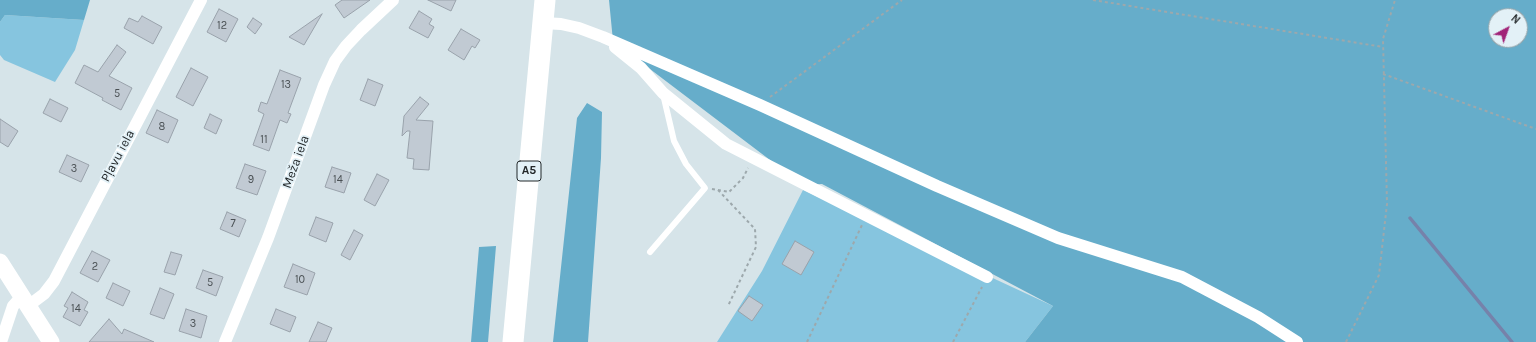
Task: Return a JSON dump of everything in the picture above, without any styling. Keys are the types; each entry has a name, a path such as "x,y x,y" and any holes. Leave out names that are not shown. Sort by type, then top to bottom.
{"highway":[{"name":"A5","path":"513,342 545,0"}],"main road":[{"path":"0,262 51,342"}],"street":[{"name":"Pļavu iela","path":"1,342 13,306 44,294 54,282 200,0"},
{"name":"Meža iela","path":"225,342 268,238 323,88 335,61 346,46 361,30 393,0"},
{"path":"543,22 579,28 603,37 760,105 937,186 1058,238 1182,277 1258,317 1296,342"},
{"path":"603,37 641,68 663,93 726,144 988,277"}],"lane":[{"path":"650,252 705,188 686,164 674,141 663,93"}],"path":[{"path":"760,105 902,0"},
{"path":"1092,0 1383,47"},
{"path":"1346,342 1379,275 1387,204 1382,39 1395,0"},
{"path":"1384,74 1536,129"},
{"path":"705,188 729,192 742,178 753,158"},
{"path":"718,190 754,229 755,235 756,247 728,306"},
{"path":"807,342 866,216"},
{"path":"953,342 988,277"}],"shaded area":[{"path":"0,0 90,0 84,20 5,15 0,22"},
{"path":"609,0 1536,0 1536,342 1025,342 1053,306 822,184 803,185 613,41"},
{"path":"5,15 84,20 75,50 55,82 4,60 0,55 0,22"},
{"path":"587,103 602,112 601,158 588,342 553,342 577,118"},
{"path":"803,190 1053,306 1025,342 717,342 762,271"},
{"path":"496,246 488,342 471,342 479,247"}],"building":[{"path":"342,0 370,0 344,18 335,5"},
{"path":"428,0 456,0 451,11"},
{"path":"219,9 238,19 226,42 207,32"},
{"path":"419,11 432,19 429,24 434,27 428,38 409,28"},
{"path":"322,14 304,45 289,37"},
{"path":"142,16 162,27 153,44 124,28 129,18 138,22"},
{"path":"253,18 262,24 255,34 247,27"},
{"path":"461,29 480,40 475,48 472,46 464,60 448,50"},
{"path":"117,45 126,52 109,76 132,88 121,110 102,100 103,98 75,83 84,65 98,72"},
{"path":"191,68 208,77 193,106 176,97"},
{"path":"280,70 301,78 288,113 291,114 287,123 280,120 269,151 253,145 264,114 258,111 261,102 267,104"},
{"path":"368,79 383,85 375,106 360,100"},
{"path":"420,97 429,104 416,120 433,121 429,170 413,169 414,159 407,158 410,131 407,131 402,136 404,116"},
{"path":"50,99 68,108 61,122 43,113"},
{"path":"157,110 178,120 168,143 146,133"},
{"path":"210,114 222,120 216,134 204,128"},
{"path":"0,119 18,131 8,147 0,142"},
{"path":"67,155 89,165 81,182 59,172"},
{"path":"245,164 266,171 257,195 236,188"},
{"path":"332,167 351,173 344,193 325,187"},
{"path":"377,174 389,180 375,206 364,200"},
{"path":"227,212 246,220 239,237 220,229"},
{"path":"316,217 333,223 326,242 309,235"},
{"path":"354,230 363,235 350,260 341,255"},
{"path":"795,241 814,252 801,275 782,264"},
{"path":"92,251 110,260 98,282 80,273"},
{"path":"171,252 182,255 175,275 164,272"},
{"path":"293,264 315,273 307,295 284,287"},
{"path":"203,270 223,277 216,296 196,288"},
{"path":"113,283 130,291 123,306 106,298"},
{"path":"160,288 174,294 164,319 150,314"},
{"path":"72,292 88,302 84,310 88,312 80,326 63,317 68,308 64,306"},
{"path":"749,296 763,305 752,321 738,311"},
{"path":"186,309 207,316 201,338 179,331"},
{"path":"276,309 296,317 290,332 270,324"},
{"path":"109,319 122,334 124,329 154,342 89,342"},
{"path":"318,322 332,328 326,342 309,342"}],"waterway":[{"path":"1410,218 1512,342"}]}
